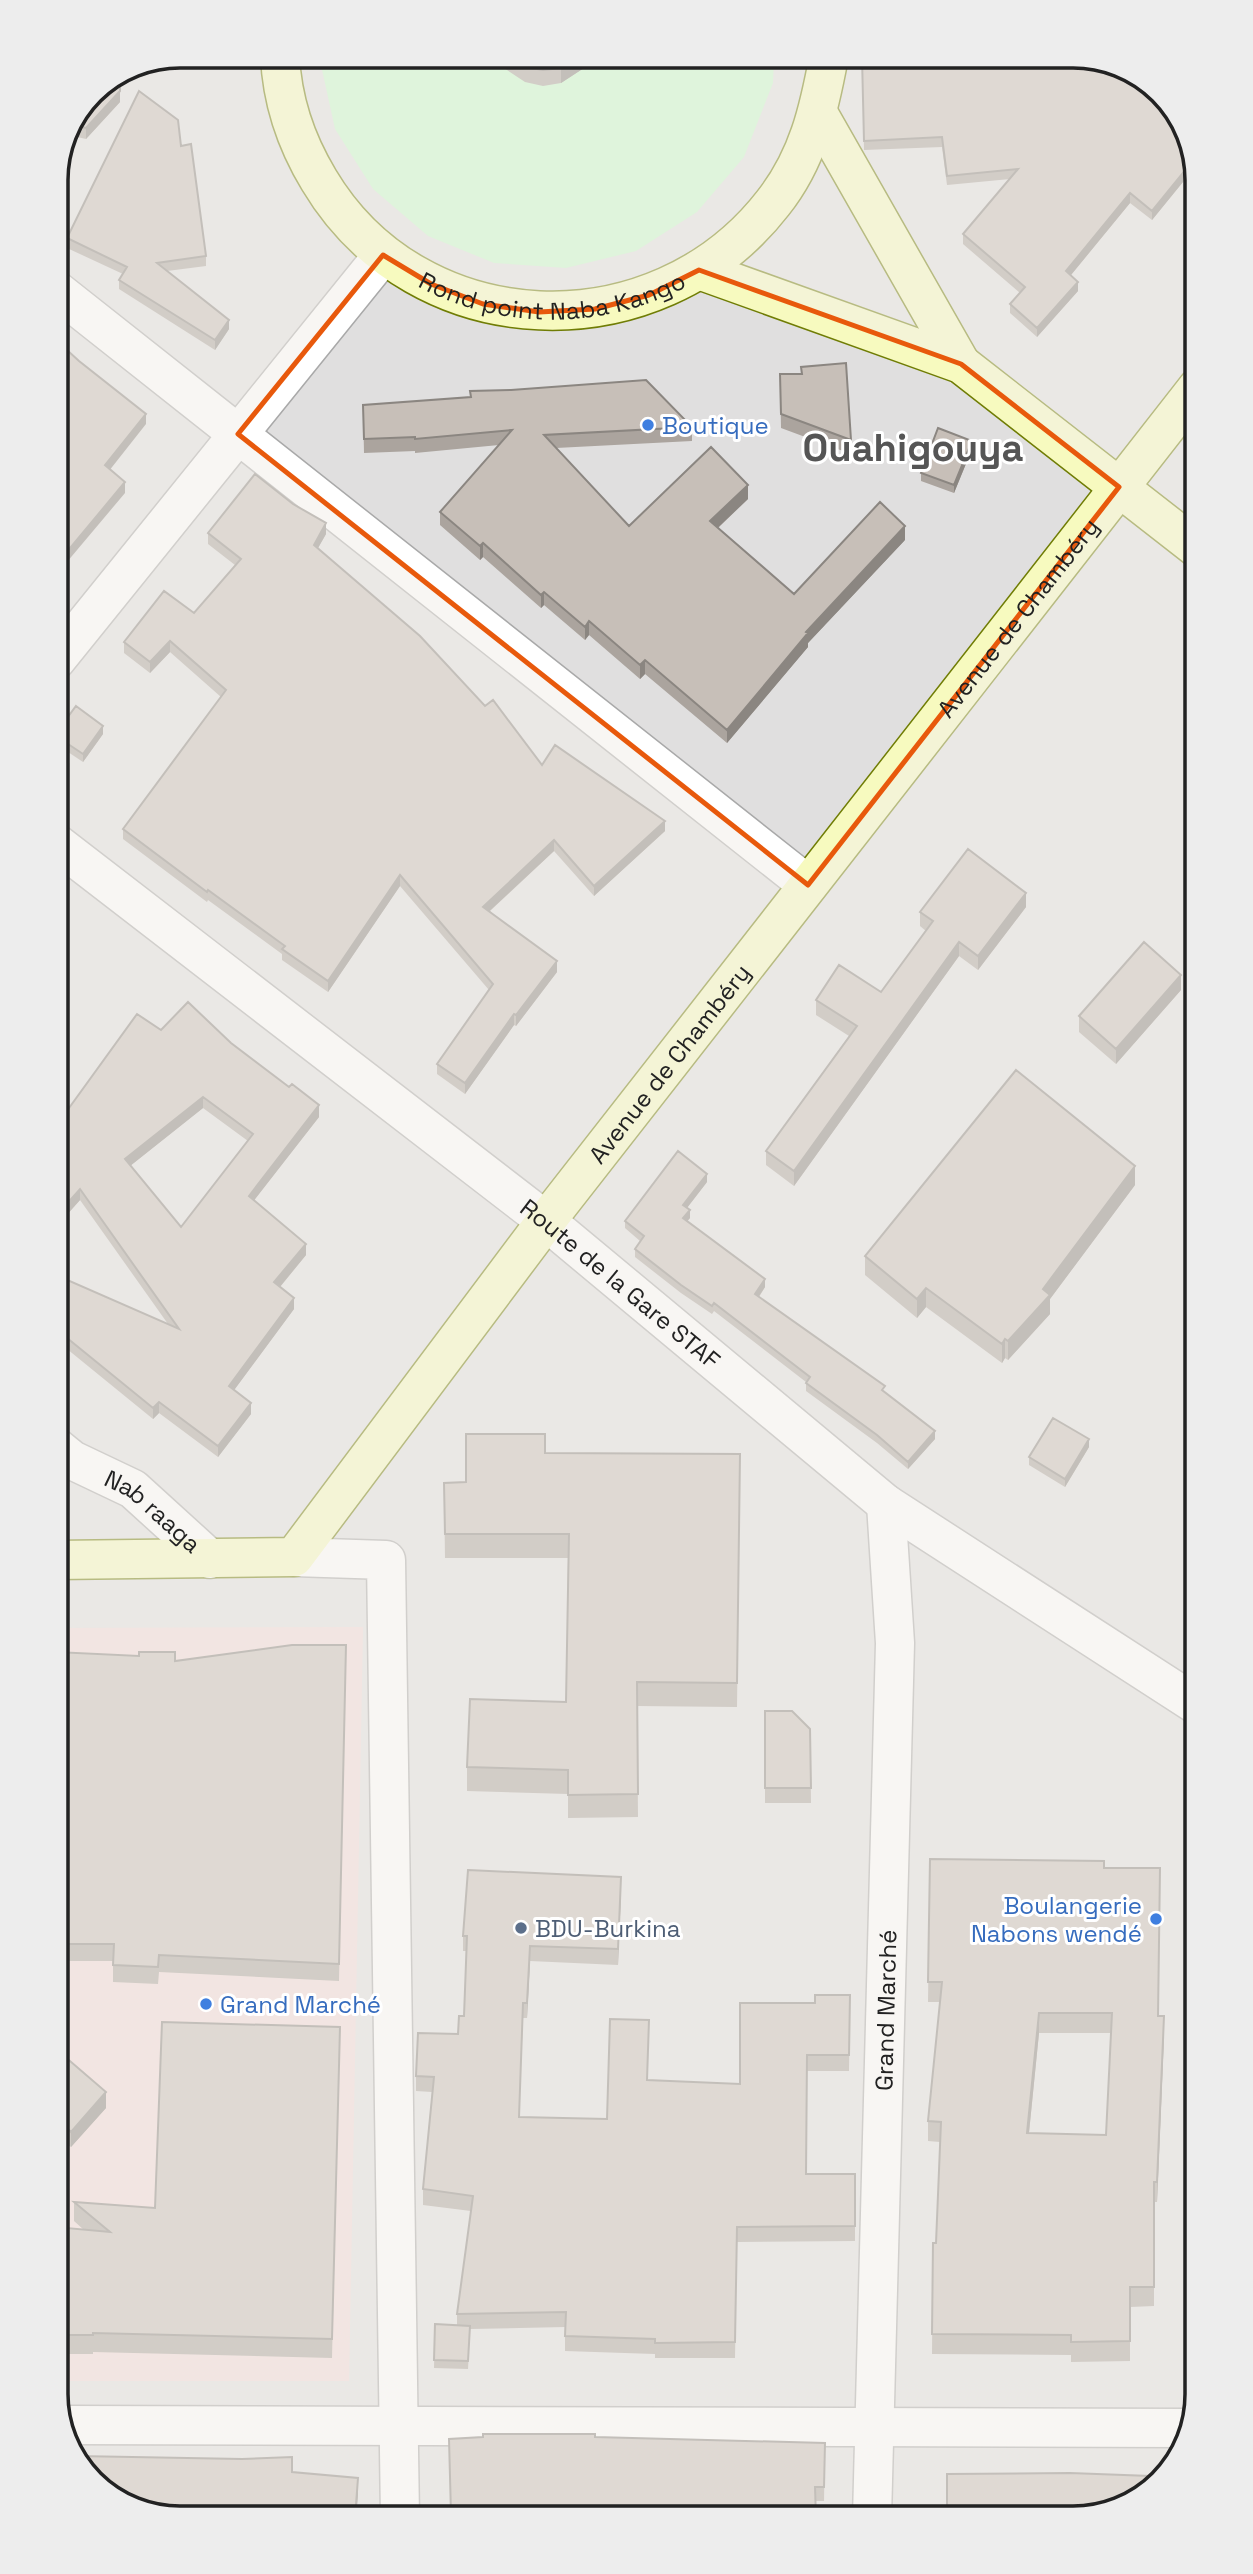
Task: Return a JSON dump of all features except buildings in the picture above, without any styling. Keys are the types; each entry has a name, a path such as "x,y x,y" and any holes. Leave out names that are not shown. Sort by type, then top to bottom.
{"street":[{"name":"Rond point Naba Kango","path":"280,68 281,86 301,150 335,207 383,255 431,284 483,304 539,312 595,309 649,295 699,270 739,240 774,203 800,159 818,113 827,68"},
{"path":"818,113 961,364"},
{"path":"68,645 383,255"},
{"path":"699,270 961,364 1185,539"},
{"path":"68,299 808,885"},
{"name":"Avenue de Chambéry","path":"294,1557 546,1221 1185,403"},
{"name":"Route de la Gare STAF","path":"68,852 546,1221 886,1504 1185,1697"},
{"name":"Nab raaga","path":"68,1457 133,1489 210,1559"},
{"name":"Grand Marché","path":"872,2506 895,1643 886,1504"},
{"path":"68,1560 294,1557 386,1560 400,2506"},
{"path":"73,2425 1179,2428"}],"highlighted area":[{"path":"383,255 431,284 483,304 539,312 595,309 649,295 699,270 961,364 1119,487 808,885 238,434"}],"shaded area":[{"path":"180,68 1080,68 1105,73 1166,118 1183,158 1185,180 1185,2394 1179,2430 1157,2468 1135,2487 1095,2504 1073,2506 173,2506 144,2500 118,2487 91,2462 77,2437 70,2416 68,2394 68,173 72,151 91,112 106,96 137,77 158,70"},
{"name":"Grand Marché","path":"363,1627 349,2381 68,2381 68,1628"}],"green space":[{"path":"322,68 774,68 773,83 744,157 697,212 636,251 566,268 494,263 428,236 373,189 335,129"}],"place":[{"name":"Boutique","path":"648,425"},
{"name":"Boulangerie Nabons wendé","path":"1156,1919"},
{"name":"BDU-Burkina","path":"521,1928"},
{"name":"Grand Marché","path":"206,2004"}],"district":[{"name":"Ouahigouya","path":"913,448"}]}
